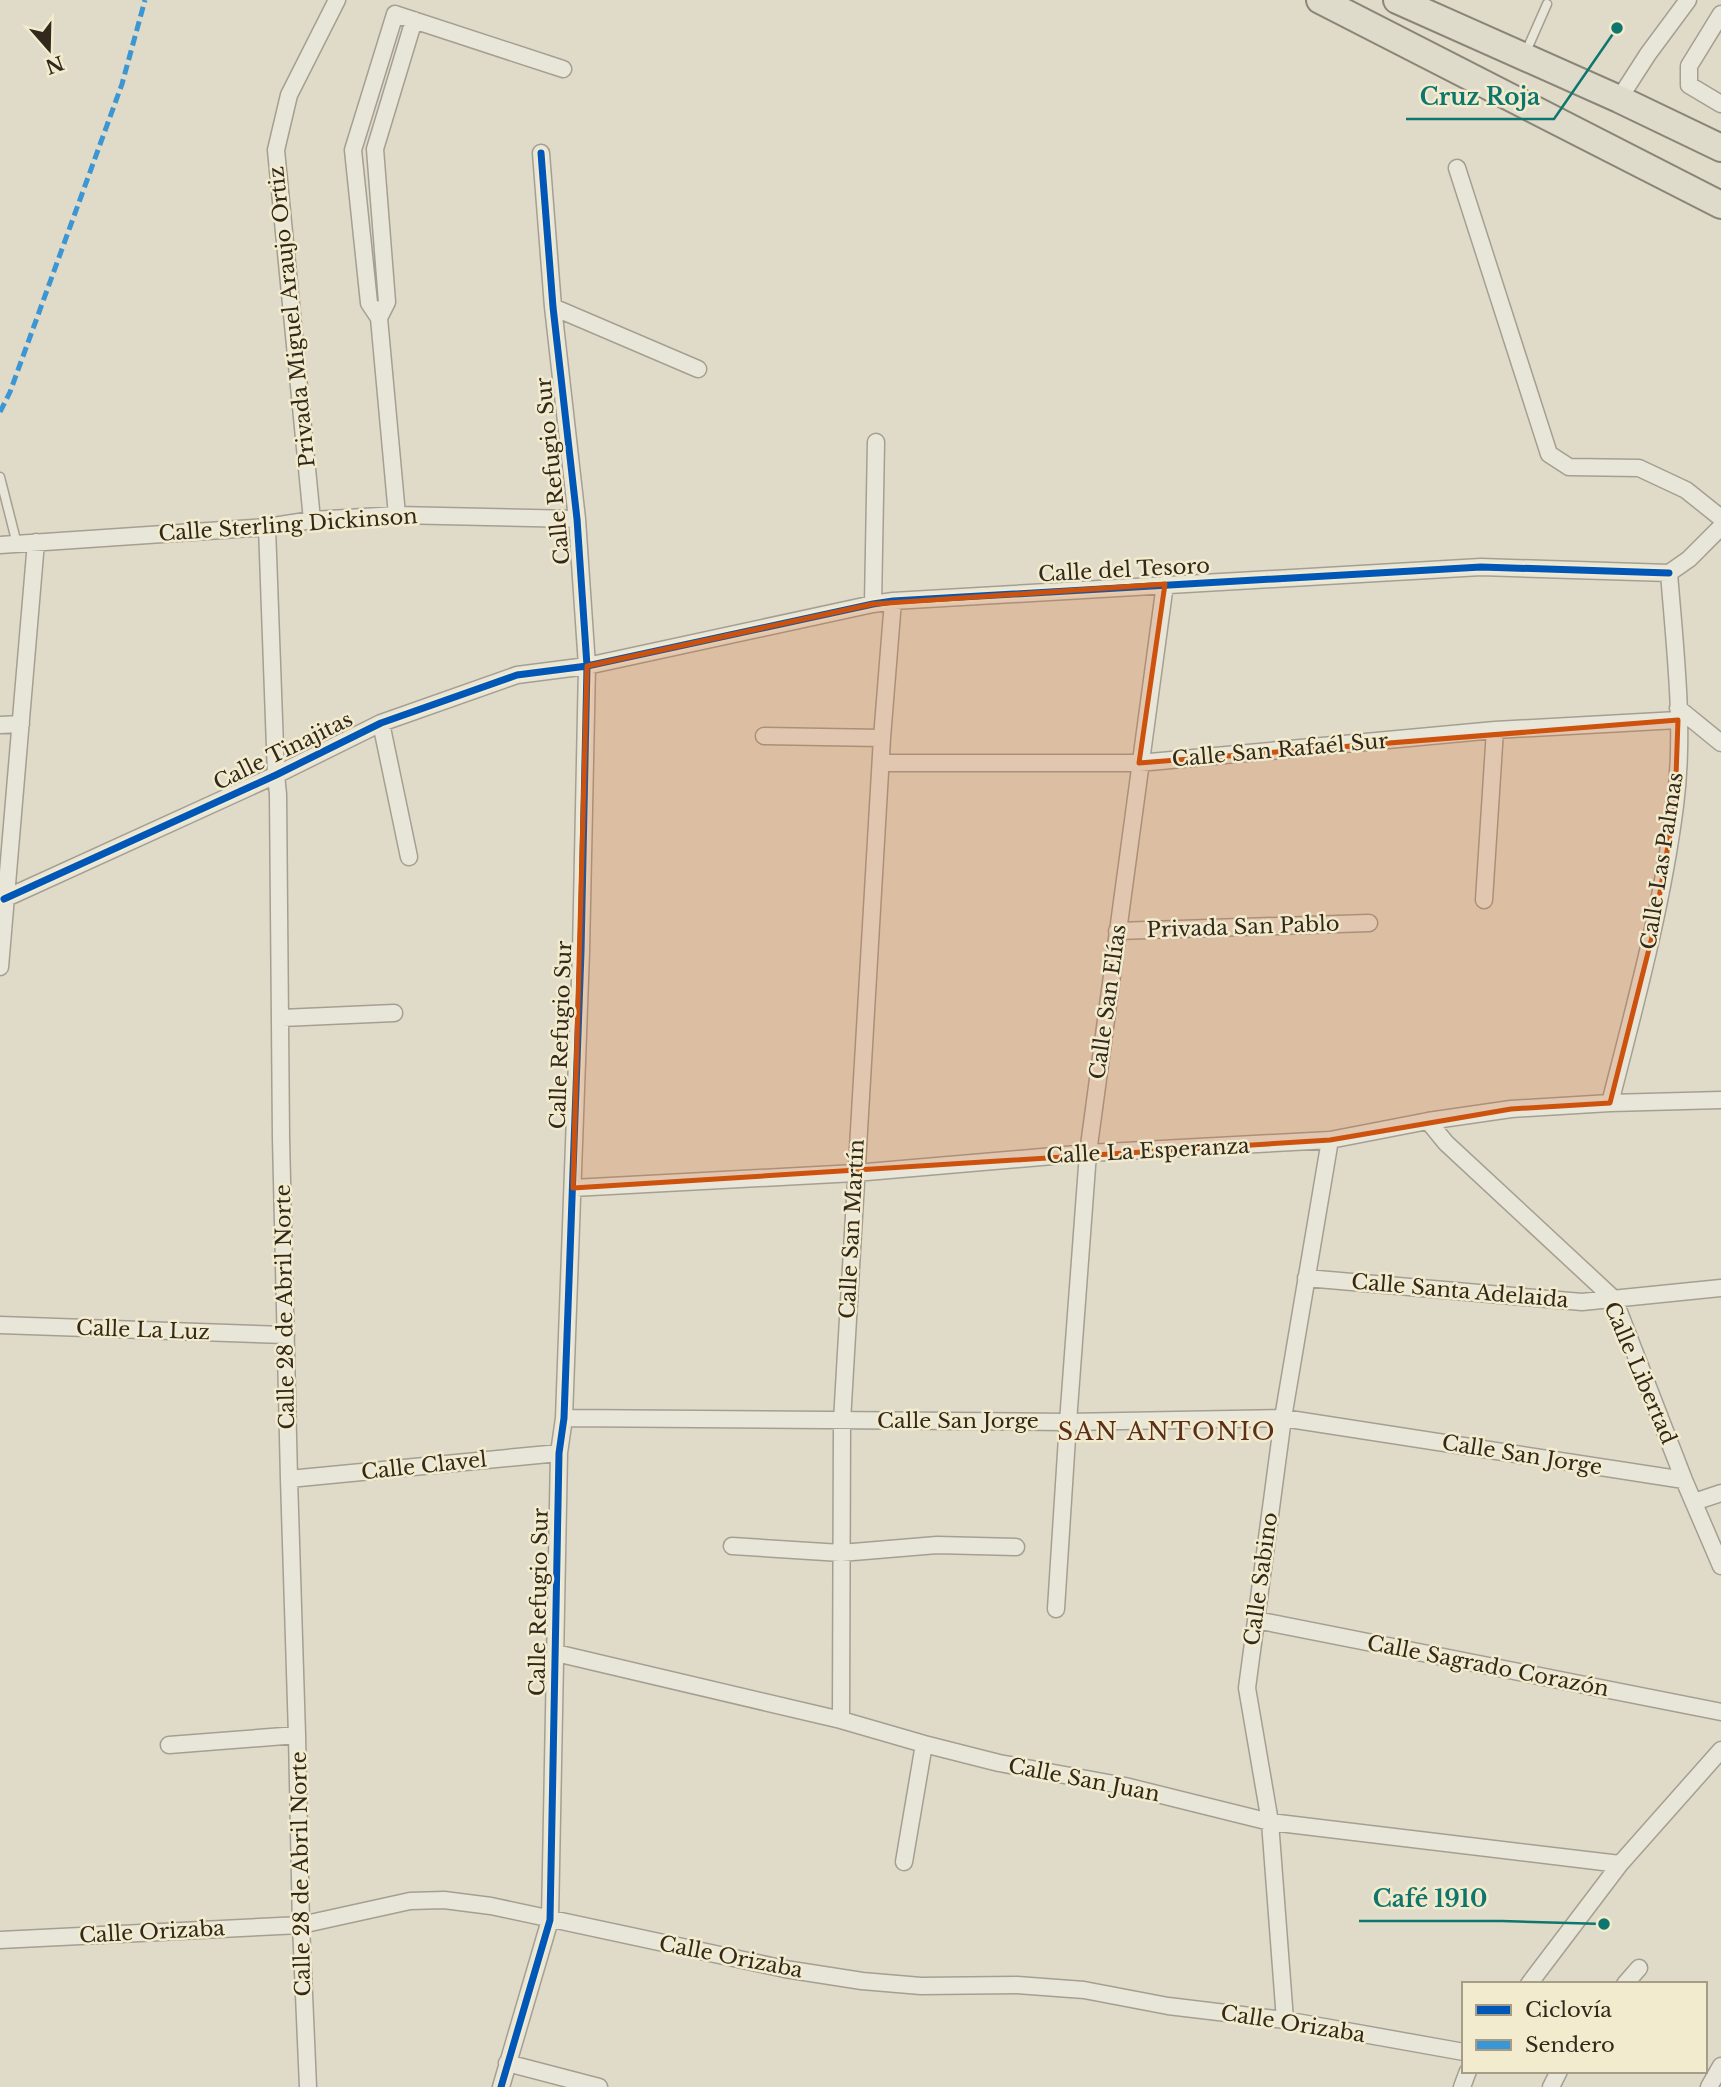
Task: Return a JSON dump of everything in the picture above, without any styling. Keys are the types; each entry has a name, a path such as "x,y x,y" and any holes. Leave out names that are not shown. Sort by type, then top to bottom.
{"main road":[{"path":"1320,0 1721,205"},
{"path":"1397,0 1619,99 1721,148"}],"street":[{"name":"Privada Miguel Araujo Ortiz","path":"312,520 276,150 289,95 337,0"},
{"path":"1619,99 1688,0"},
{"path":"397,515 379,318 369,303 353,150 395,14 563,69"},
{"path":"1721,14 1689,66 1689,85 1721,104"},
{"path":"379,318 387,302 387,294 375,149 414,20"},
{"path":"353,150 375,149"},
{"name":"Calle Refugio Sur","path":"501,2087 550,1920 559,1453 564,1418 582,953 587,666 577,519 553,307 541,153"},
{"path":"1457,168 1549,454 1569,467 1639,468 1686,490 1721,518"},
{"path":"368,296 387,294"},
{"path":"553,307 698,369"},
{"path":"873,604 876,442"},
{"name":"Calle Sterling Dickinson","path":"0,545 267,527 312,520 397,515 577,519"},
{"name":"Calle 28 de Abril Norte","path":"267,527 278,794 281,1138 301,1925 308,2087"},
{"path":"1669,572 1689,559 1721,527"},
{"path":"0,967 36,542"},
{"name":"Calle del Tesoro","path":"587,666 893,601 1481,567 1669,572"},
{"name":"Calle Las Palmas","path":"1610,1102 1655,922 1675,805 1679,734 1669,572"},
{"name":"Calle San Elías","path":"1056,1609 1088,1153 1165,584"},
{"name":"Calle San Martín","path":"841,1720 842,1421 882,738 893,601"},
{"name":"Calle Tinajitas","path":"4,899 276,775 381,723 517,675 587,666"},
{"path":"1678,714 1721,743"},
{"name":"Calle San Rafaél Sur","path":"881,763 1139,763 1678,714"},
{"path":"381,723 409,857"},
{"path":"0,725 21,724"},
{"path":"1484,900 1495,730"},
{"path":"764,736 882,738"},
{"name":"Privada San Pablo","path":"1117,931 1368,923"},
{"path":"282,1018 394,1013"},
{"name":"Calle La Esperanza","path":"573,1188 855,1173 1088,1153 1329,1140 1428,1121 1511,1109 1610,1102 1721,1100"},
{"name":"Calle Libertad","path":"1428,1121 1446,1143 1614,1299 1721,1566"},
{"name":"Calle Sabino","path":"1285,2020 1270,1822 1247,1688 1283,1418 1329,1140"},
{"name":"Calle Santa Adelaida","path":"1306,1278 1582,1302 1721,1288"},
{"name":"Calle La Luz","path":"0,1325 286,1335"},
{"name":"Calle San Jorge","path":"564,1418 1068,1422 1283,1418 1684,1479"},
{"name":"Calle Clavel","path":"289,1479 559,1453"},
{"path":"1694,1502 1721,1493"},
{"path":"732,1546 841,1553 937,1545 1016,1547"},
{"name":"Calle Sagrado Corazón","path":"1256,1620 1721,1712"},
{"name":"Calle San Juan","path":"556,1653 841,1720 999,1763 1125,1786 1270,1822 1620,1864"},
{"path":"169,1745 298,1735"},
{"path":"904,1862 924,1744"},
{"path":"1531,1982 1620,1864 1721,1750"},
{"name":"Calle Orizaba","path":"0,1940 301,1925 410,1901 444,1900 491,1906 785,1969 862,1981 921,1986 1017,1985 1084,1990 1168,2006 1285,2020 1462,2052"},
{"path":"1627,1982 1639,1968"},
{"path":"507,2063 599,2087"},
{"path":"1709,2087 1721,2066"}],"lane":[{"path":"1524,56 1547,4"},
{"path":"0,477 18,544"}],"highlighted area":[{"path":"1165,584 1139,763 1678,720 1675,805 1653,933 1610,1103 1511,1109 1330,1140 573,1188 587,666 873,604"}],"marked path":[{"path":"0,412 10,392 122,84 145,0"}],"cycle path":[{"path":"501,2087 550,1920 559,1453 564,1418 581,952 587,666 577,519 553,307 541,153"},
{"path":"4,899 276,775 381,723 517,675 587,666 873,604 1481,567 1669,573"}],"place":[{"name":"Cruz Roja","path":"1617,28"},
{"name":"Café 1910","path":"1604,1924"}],"district":[{"name":"SAN ANTONIO","path":"1167,1431"}]}
